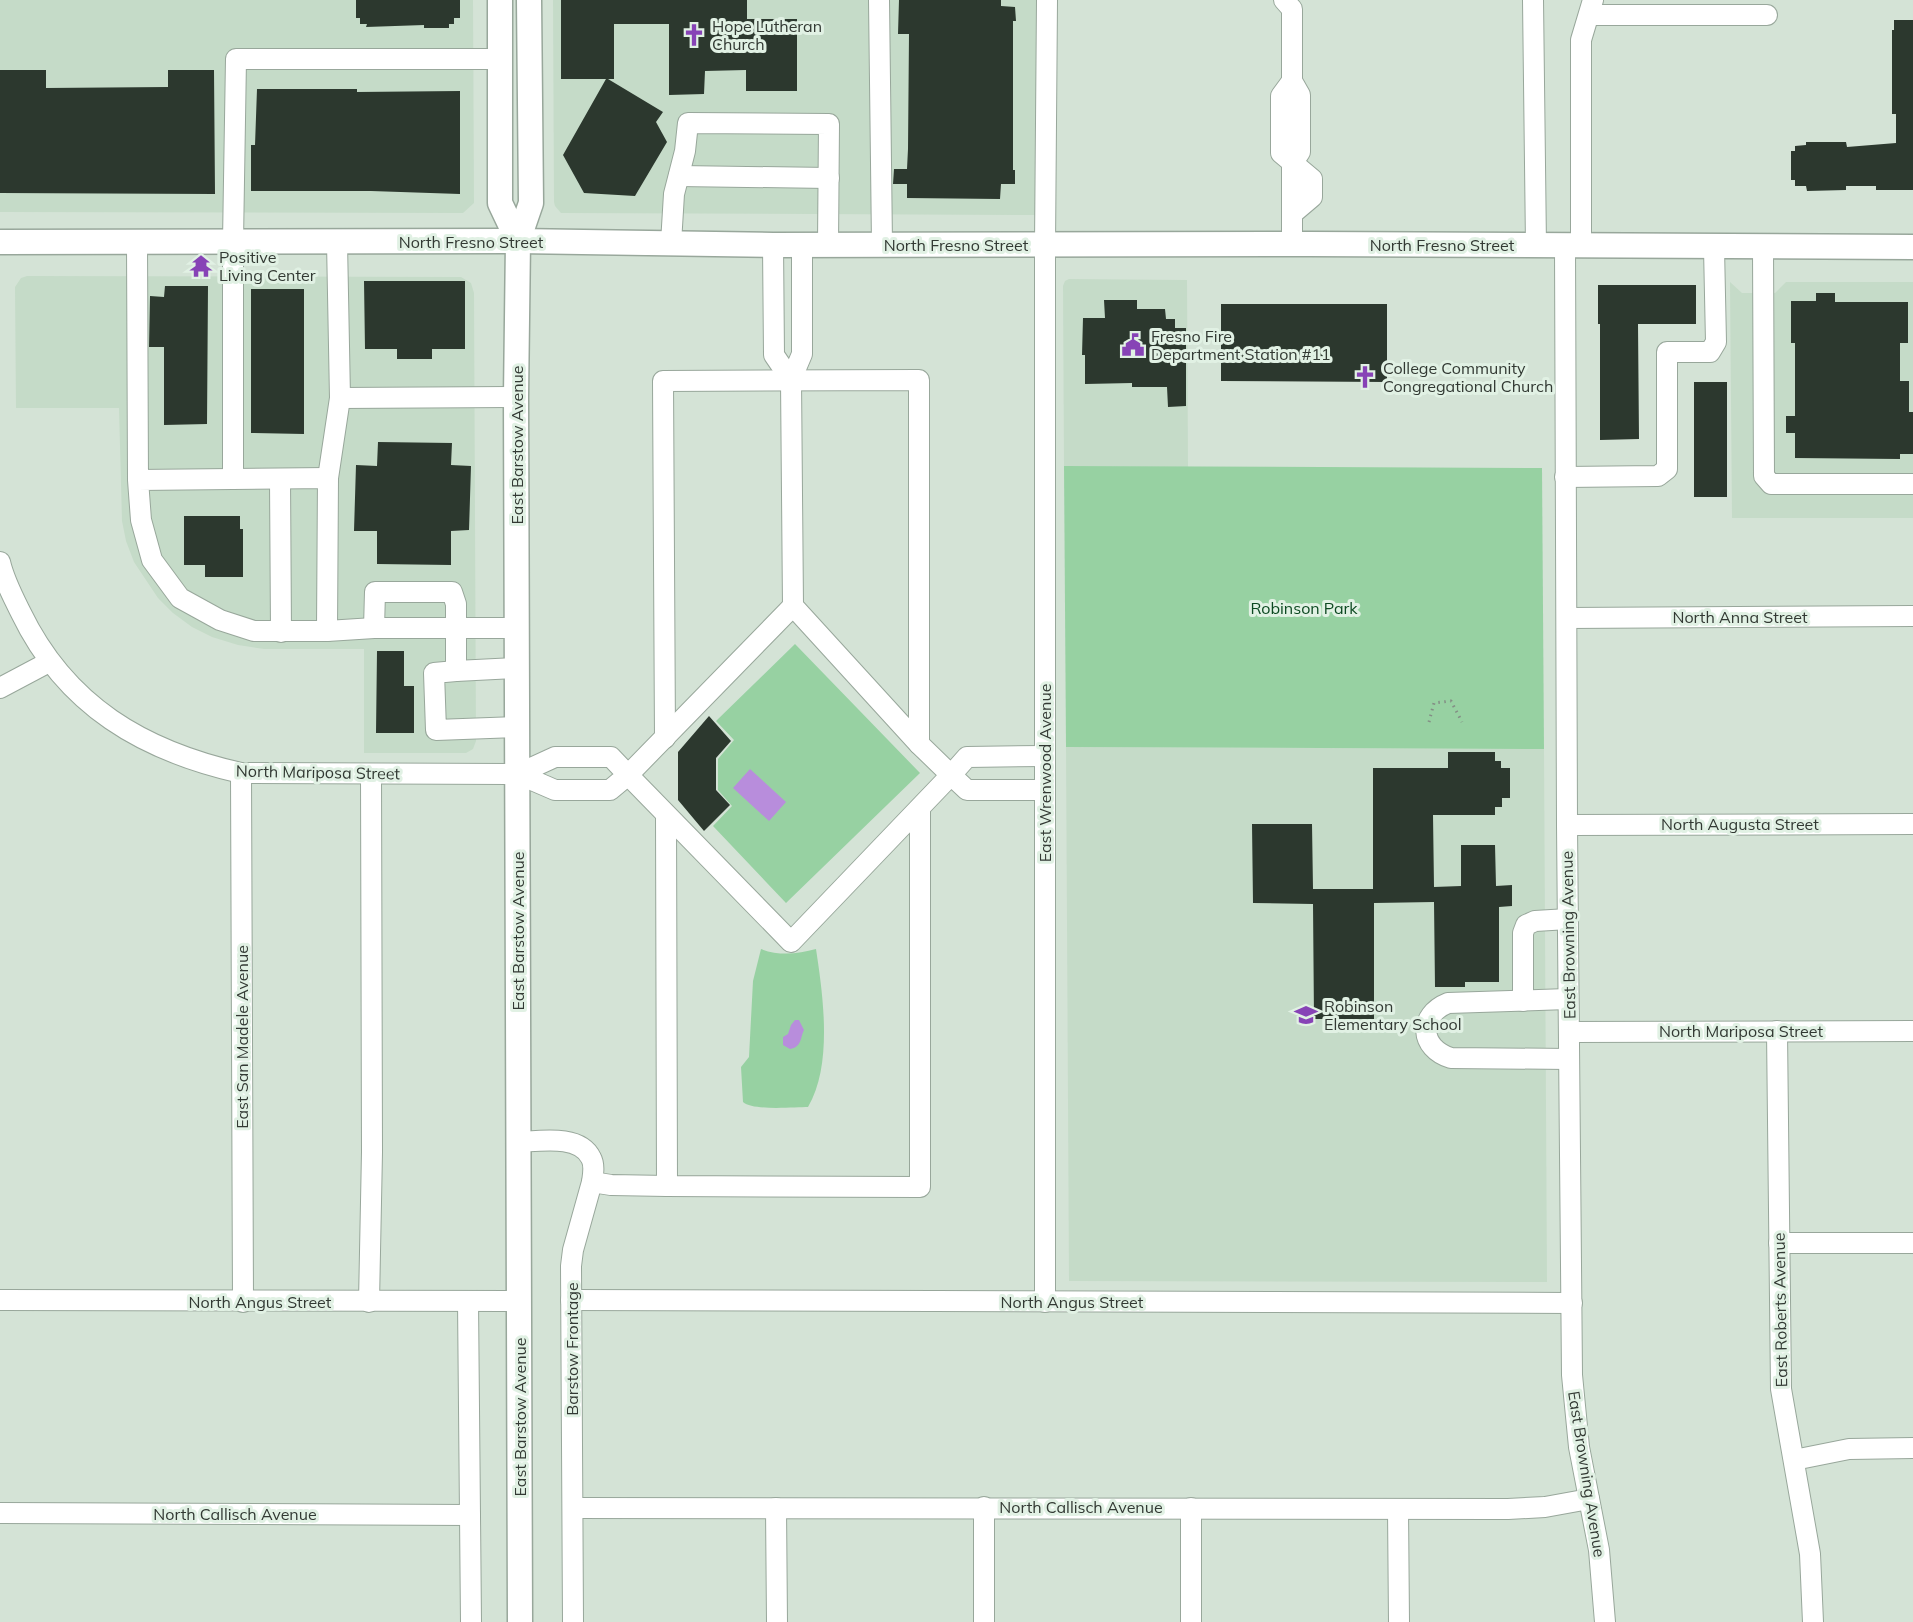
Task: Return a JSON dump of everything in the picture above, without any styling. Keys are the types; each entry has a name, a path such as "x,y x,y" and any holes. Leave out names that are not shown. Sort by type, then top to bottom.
{"main road":[{"name":"East Barstow Avenue","path":"500,0 500,203 518,241"},
{"name":"East Barstow Avenue","path":"520,1622 516,397 518,241 531,203 529,0"},
{"name":"North Fresno Street","path":"0,242 518,241 773,245 1292,244 1913,248"}],"street":[{"path":"879,0 882,244"},
{"name":"East Wrenwood Avenue","path":"1045,1302 1044,756 1047,0"},
{"path":"1533,0 1536,246"},
{"path":"1292,3 1292,81 1300,95 1300,152 1292,164 1292,244"},
{"path":"1592,7 1767,15"},
{"name":"East Browning Avenue","path":"1592,7 1581,40 1564,477 1567,618 1568,999 1572,1375 1575,1412 1599,1550 1605,1622"},
{"path":"233,479 236,59 499,59"},
{"path":"671,243 674,194 685,151 688,123 829,124 828,244"},
{"path":"679,176 829,178"},
{"path":"137,242 138,480 141,520 152,560 180,598 220,620 254,631 327,632 374,628 517,628"},
{"path":"327,632 328,478 340,398 337,242"},
{"path":"773,245 774,355 791,380"},
{"path":"802,245 802,354 791,380 793,606 919,744 967,790 1045,790"},
{"path":"1564,477 1658,476 1667,469 1667,352 1710,352 1716,342 1714,248"},
{"path":"1763,248 1764,476 1771,484 1913,484"},
{"path":"665,738 663,381 919,380 919,744"},
{"path":"340,398 516,397"},
{"path":"280,478 281,632"},
{"path":"138,480 328,478"},
{"name":"North Mariposa Street","path":"0,562 30,632 49,662 65,681 108,719 131,734 179,756 241,773 518,774"},
{"path":"374,628 375,592 452,592 456,604 456,671"},
{"path":"518,774 555,790 610,790 665,738 793,606"},
{"name":"North Anna Street","path":"1567,618 1913,616"},
{"path":"0,688 49,662"},
{"path":"517,668 434,673 435,730 517,727"},
{"path":"518,774 555,757 612,757 791,942 967,757 1044,756"},
{"name":"East San Madele Avenue","path":"241,773 243,1302"},
{"path":"369,1302 372,1141 371,774"},
{"path":"592,1182 611,1185 667,1186 920,1187 920,808"},
{"path":"666,815 667,1186"},
{"name":"North Augusta Street","path":"1567,825 1913,824"},
{"path":"1523,1001 1523,933 1526,924 1535,921 1568,919"},
{"path":"1568,999 1448,1003 1438,1007 1430,1017 1425,1032 1429,1043 1438,1054 1451,1058 1569,1059"},
{"name":"East Roberts Avenue","path":"1777,1031 1781,1389 1810,1554 1813,1622"},
{"name":"North Mariposa Street","path":"1569,1032 1913,1031"},
{"name":"Barstow Frontage","path":"519,1142 560,1141 575,1144 591,1158 594,1170 573,1250 571,1300 573,1622"},
{"path":"1779,1244 1913,1243"},
{"name":"North Angus Street","path":"0,1300 519,1301"},
{"name":"North Angus Street","path":"571,1300 1572,1303"},
{"path":"468,1301 471,1622"},
{"path":"1794,1460 1850,1449 1913,1448"},
{"name":"North Callisch Avenue","path":"573,1508 1517,1509 1545,1507 1589,1499"},
{"path":"984,1507 984,1622"},
{"path":"776,1508 777,1622"},
{"path":"1191,1508 1191,1622"},
{"path":"1398,1509 1399,1622"},
{"name":"North Callisch Avenue","path":"0,1513 470,1515"}],"path":[{"path":"1429,722 1434,703 1446,700 1451,701 1462,722"}],"shaded area":[{"path":"0,0 473,0 474,203 463,213 0,212"},
{"path":"553,0 1038,0 1039,215 561,213 554,202"},
{"path":"27,276 461,277 471,283 474,293 476,741 473,749 466,753 364,753 364,649 264,649 238,645 212,637 192,627 158,598 134,562 126,541 122,521 119,408 16,408 15,287 21,278"},
{"path":"1069,279 1187,280 1188,467 1064,466 1063,286"},
{"path":"1730,282 1742,293 1775,293 1786,282 1913,282 1913,518 1732,518"},
{"name":"Robinson Elementary School","path":"1066,747 1544,749 1547,1282 1069,1281"},
{"path":"750,769 786,802 769,821 733,788"},
{"path":"795,1020 799,1020 804,1030 799,1044 790,1049 783,1045 783,1037 788,1034"}],"green space":[{"name":"Robinson Park","path":"1064,466 1542,468 1544,749 1066,747"},
{"path":"795,644 920,773 786,903 713,826 732,806 718,790 718,759 734,740 716,721"},
{"path":"761,949 789,954 816,949 823,1008 823,1051 816,1090 808,1107 764,1108 743,1102 741,1067 749,1057 753,981"}],"building":[{"path":"356,0 460,0 460,18 454,18 454,24 449,24 449,28 424,28 424,25 366,27 367,24 360,24 360,18 356,18"},
{"path":"561,0 747,0 747,19 797,19 797,91 746,91 746,70 705,71 704,94 669,95 669,24 614,24 614,79 608,79 663,112 656,122 667,142 635,196 584,193 563,155 606,79 561,79"},
{"path":"899,0 1001,0 1001,6 1015,7 1016,21 1013,21 1013,170 1015,170 1015,184 1001,184 1000,199 907,198 907,184 893,184 894,169 907,169 908,149 909,34 898,34"},
{"path":"1894,20 1913,20 1913,190 1876,190 1876,186 1846,186 1846,190 1807,191 1806,186 1795,186 1795,180 1791,180 1791,151 1795,151 1795,146 1806,145 1806,142 1846,142 1847,147 1896,143 1896,114 1892,114"},
{"path":"0,70 46,70 46,88 168,87 168,70 214,70 215,194 0,193"},
{"path":"257,89 357,89 357,92 460,91 460,194 251,191 251,145 255,145"},
{"path":"364,281 465,281 465,349 432,349 432,359 397,359 397,349 365,349"},
{"path":"1598,285 1696,285 1696,324 1638,324 1639,439 1600,440"},
{"path":"165,286 208,286 207,424 164,425 164,347 149,347 150,296 164,297"},
{"path":"251,289 304,289 304,434 251,433"},
{"path":"1816,293 1835,293 1835,302 1908,302 1908,343 1900,343 1900,381 1909,381 1909,412 1913,412 1913,454 1900,454 1900,459 1795,458 1795,433 1786,433 1786,416 1795,416 1795,343 1791,343 1791,301 1816,301"},
{"path":"1104,300 1137,300 1137,309 1165,309 1166,319 1175,319 1175,328 1186,328 1186,406 1168,407 1167,387 1132,387 1132,383 1085,384 1085,355 1082,355 1083,318 1105,318"},
{"path":"1221,304 1387,304 1387,382 1221,381"},
{"path":"1694,382 1727,382 1727,497 1694,497"},
{"path":"378,442 452,443 451,465 471,466 469,530 451,531 451,565 377,564 377,531 354,531 356,465 377,466"},
{"path":"184,516 240,516 240,529 243,529 243,577 205,577 205,565 184,565"},
{"path":"377,651 404,651 404,686 414,686 414,733 376,733"},
{"path":"709,716 731,741 716,758 716,790 730,805 704,831 678,800 678,752"},
{"path":"1448,752 1495,752 1495,761 1501,761 1501,768 1510,768 1510,798 1502,798 1502,807 1495,807 1495,815 1433,815 1434,887 1461,886 1461,845 1495,845 1496,886 1512,885 1512,906 1499,907 1499,982 1465,982 1465,987 1435,987 1434,902 1374,903 1374,1019 1314,1019 1313,904 1253,903 1252,824 1312,824 1313,889 1373,889 1373,768 1448,768"}],"place":[{"name":"Hope Lutheran Church","path":"694,35"},
{"name":"Positive Living Center","path":"201,266"},
{"name":"Fresno Fire Department Station #11","path":"1133,345"},
{"name":"College Community Congregational Church","path":"1365,377"},
{"name":"Robinson Elementary School","path":"1306,1015"}]}
